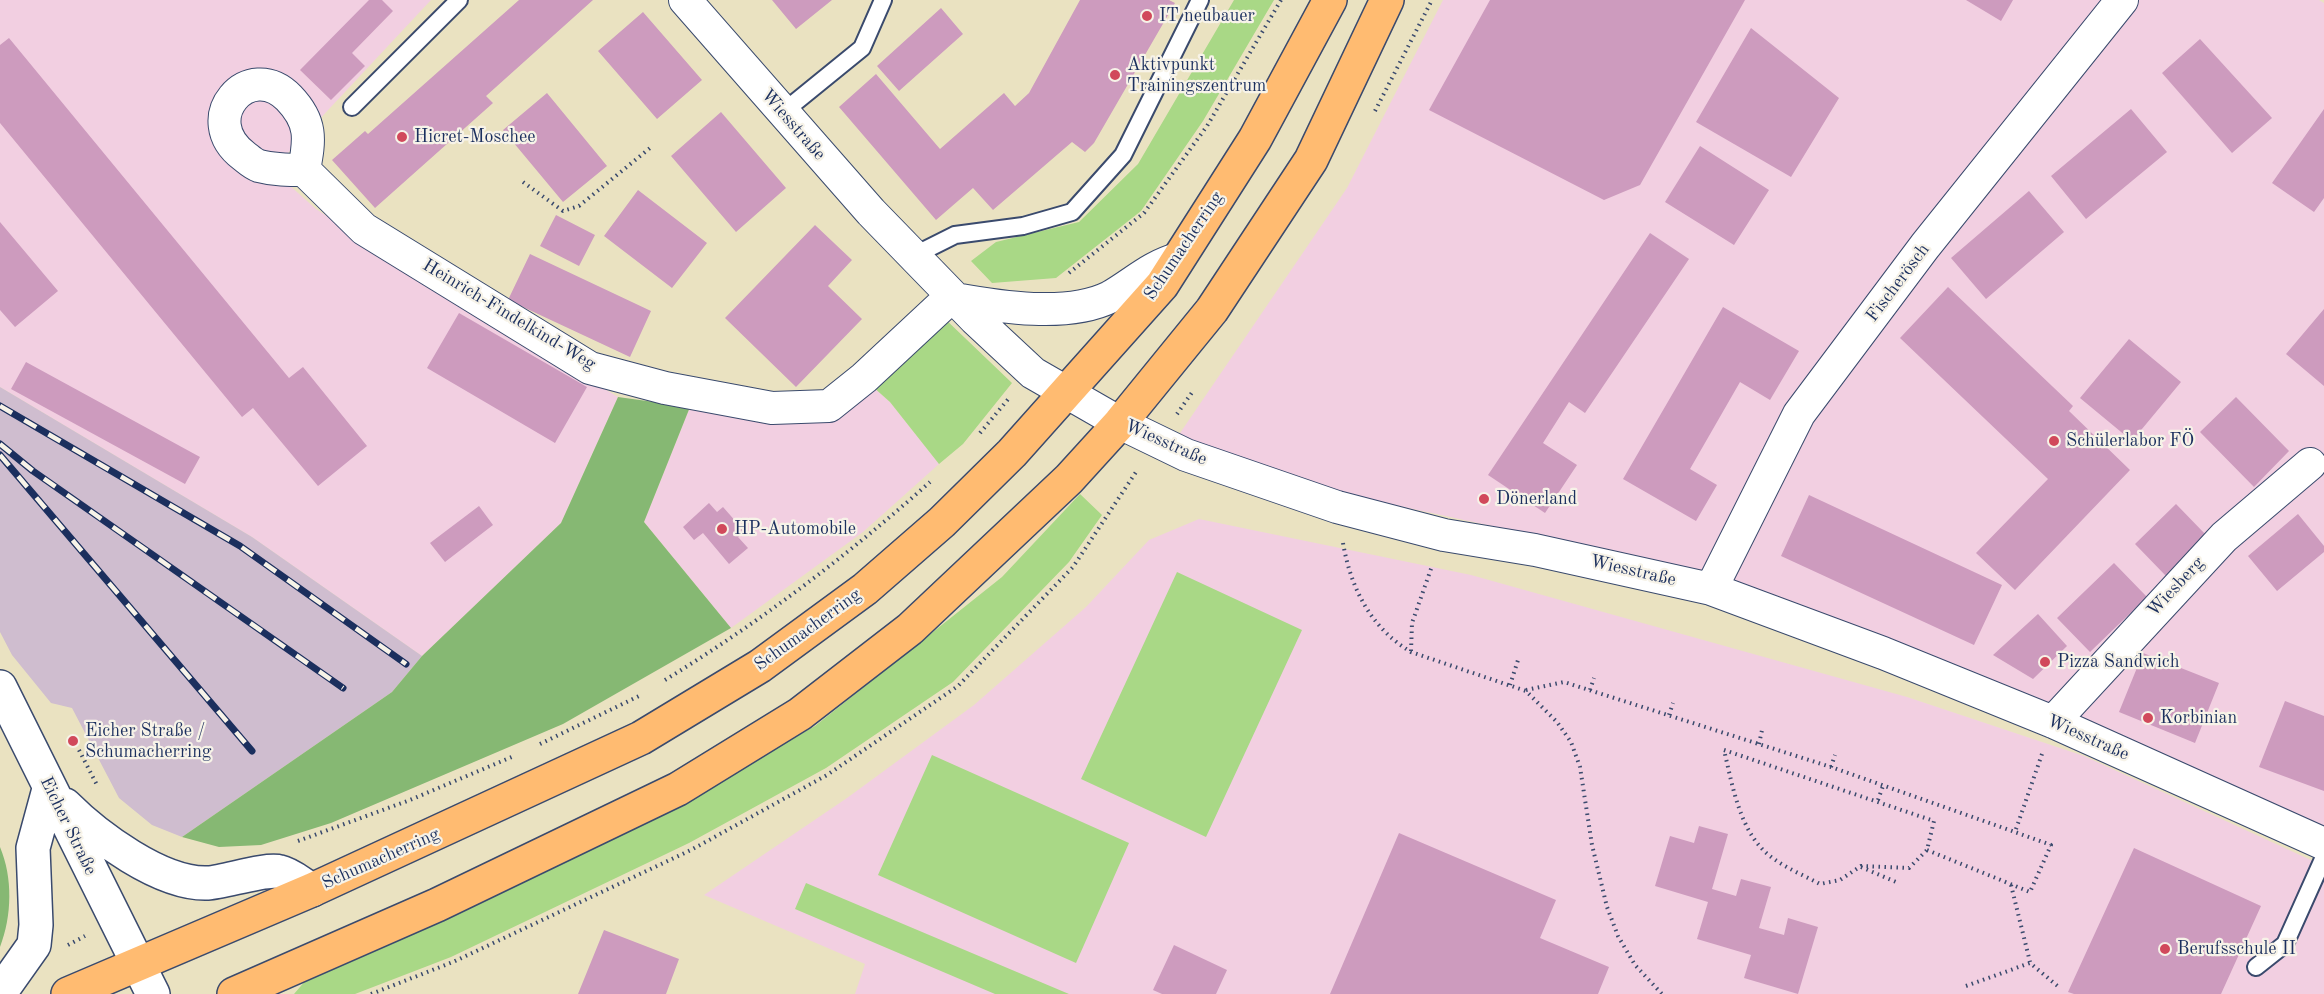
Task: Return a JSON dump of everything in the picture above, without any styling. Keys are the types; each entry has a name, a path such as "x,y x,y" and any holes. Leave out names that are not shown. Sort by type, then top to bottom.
{"main road":[{"name":"Schumacherring","path":"68,994 312,890 641,738 760,666 865,589 942,522 1012,453 1162,285 1255,139 1330,0"},
{"path":"234,994 437,905 678,789 800,714 910,629 1069,479 1119,423 1212,310 1311,160 1387,0"}],"street":[{"name":"Wiesstraße","path":"685,0 871,212 915,255 953,297 1033,373 1065,394 1119,423 1157,442 1337,507 1444,535 1535,550 1711,589 1883,653 2054,722 2324,844"},
{"name":"Fischerösch","path":"1711,589 1799,414 1925,246 2122,0"},
{"name":"Heinrich-Findelkind-Weg","path":"304,170 364,229 590,368 666,388 772,408 829,406 864,378 953,297"},
{"path":"953,297 993,306 1066,308 1108,298 1161,264 1178,259"},
{"name":"Wiesberg","path":"2054,722 2224,537 2310,464"},
{"name":"Eicher Straße","path":"0,687 153,994"},
{"path":"0,993 34,945 36,925 33,848 49,789 89,829 127,855 170,876 206,883 280,871 312,890"},
{"path":"279,994 300,966"}],"lane":[{"path":"352,108 459,0"},
{"path":"782,113 862,48 883,0"},
{"path":"915,255 955,235 1023,226 1072,212 1123,155 1200,0"},
{"path":"2256,967 2285,944 2324,857"}],"path":[{"path":"1066,308 1061,280 1144,213 1207,126 1281,0"},
{"path":"524,182 563,211 579,206 650,148"},
{"path":"976,439 1033,373"},
{"path":"371,994 453,962 691,850 827,774 958,687 1073,567 1157,442"},
{"path":"660,683 736,636 867,538 934,478"},
{"path":"1337,507 1347,569 1363,605 1396,642 1411,652 1526,691 1557,722 1571,742 1580,766 1592,845 1607,907 1618,936 1635,965 1662,994"},
{"path":"1411,652 1412,623 1418,601 1444,535"},
{"path":"1510,685 1519,657"},
{"path":"1590,690 1594,678"},
{"path":"1526,691 1564,682 1831,767 2051,845 2030,892 1927,850"},
{"path":"535,746 650,689"},
{"path":"1669,715 1673,704"},
{"path":"2015,832 2054,722"},
{"path":"1759,744 1762,730"},
{"path":"1724,750 1878,800 1934,821 1927,850 1909,868 1860,866 1840,880 1820,884 1772,858 1749,832 1735,795 1724,750"},
{"path":"295,842 399,804 524,752"},
{"path":"1831,767 1835,754"},
{"path":"1878,800 1883,786"},
{"path":"1860,866 1896,882"},
{"path":"2010,884 2030,963 2060,988"},
{"path":"34,945 51,953 115,921"},
{"path":"1966,986 2030,963"}],"shaded area":[{"path":"0,0 431,0 286,155 288,184 316,209 415,274 618,397 561,523 422,656 252,537 0,387"},
{"path":"1443,0 2319,0 2324,3 2324,831 1543,537 1334,492 1176,439 1347,188"},
{"path":"872,386 890,402 939,464 863,532 731,628 644,522 690,407"},
{"path":"0,387 252,537 422,656 392,692 182,837 152,825 119,798 72,708 51,703 12,655 0,632"},
{"path":"1199,519 1471,575 1907,697 2084,756 2324,866 2324,994 855,994 865,964 704,895 847,798 974,705 1086,607 1149,540"}],"green space":[{"path":"1234,0 1274,0 1203,121 1141,211 1056,278 992,283 971,261 996,242 1079,222 1138,164"},
{"path":"942,316 1012,383 963,444 939,464 890,402 872,386"},
{"path":"618,397 690,407 644,522 731,628 563,724 331,823 261,845 219,847 182,837 392,692 422,656 561,523"},
{"path":"1080,494 1102,515 1069,562 953,682 826,768 689,843 451,957 355,994 294,994 306,980 688,798 815,726 1002,577"},
{"path":"1177,572 1302,630 1206,837 1081,779"},
{"path":"932,755 1129,843 1076,963 878,875"},
{"path":"0,847 9,884 9,910 0,947"},
{"path":"806,883 1069,994 995,994 795,909"}],"building":[{"path":"369,0 382,0 393,11 352,53 365,66 331,100 300,70"},
{"path":"519,0 593,0 486,96 493,103 375,208 332,160 365,131 368,134"},
{"path":"772,0 832,0 796,29"},
{"path":"1080,0 1169,0 1175,3 1094,143 1085,152 1072,142 993,210 973,188 936,220 839,107 876,74 940,149 1004,93 1015,106 1029,93"},
{"path":"1490,0 1745,0 1640,185 1604,200 1429,110"},
{"path":"1966,0 2013,0 2001,21"},
{"path":"941,8 963,34 899,91 877,66"},
{"path":"643,12 702,80 657,119 598,51"},
{"path":"1751,28 1839,98 1791,177 1696,122"},
{"path":"9,38 289,378 303,367 367,446 318,486 253,408 242,417 0,123 0,45"},
{"path":"2200,39 2272,118 2232,153 2162,73"},
{"path":"547,93 607,166 563,202 503,130"},
{"path":"2131,109 2167,152 2086,219 2051,176"},
{"path":"2324,109 2324,198 2314,212 2272,183"},
{"path":"721,112 786,188 736,232 671,156"},
{"path":"1700,146 1769,190 1734,245 1665,202"},
{"path":"638,190 707,243 672,288 604,236"},
{"path":"2029,191 2064,232 1986,299 1951,258"},
{"path":"556,215 595,235 579,266 540,246"},
{"path":"0,222 58,291 15,327 0,310"},
{"path":"815,225 852,260 828,286 862,319 796,387 725,318"},
{"path":"1650,233 1689,259 1585,413 1569,402 1543,443 1577,465 1545,513 1488,475"},
{"path":"530,254 651,311 630,357 508,300"},
{"name":"Schülerlabor FÖ","path":"1948,287 2073,406 2069,411 2130,470 2015,590 1976,553 2048,479 1900,338"},
{"path":"1723,307 1799,351 1770,400 1740,382 1690,469 1717,485 1696,521 1623,479"},
{"path":"2324,309 2324,386 2286,354"},
{"path":"459,313 587,387 555,443 427,368"},
{"path":"2129,339 2181,382 2132,441 2080,398"},
{"path":"26,362 200,457 185,484 11,389"},
{"path":"2236,397 2289,451 2254,487 2200,432"},
{"path":"1809,495 2002,585 1974,645 1781,556"},
{"path":"709,503 717,512 723,507 745,532 738,537 748,548 729,564 703,533 694,540 683,527"},
{"path":"2176,504 2207,536 2166,576 2135,544"},
{"path":"479,506 493,525 445,562 430,543"},
{"path":"2298,514 2324,546 2324,552 2277,591 2248,556"},
{"path":"2114,563 2147,597 2090,652 2057,618"},
{"path":"2038,614 2067,646 2033,679 1993,655"},
{"path":"2143,653 2219,683 2195,743 2119,712"},
{"path":"2285,701 2324,716 2324,791 2259,767"},
{"path":"1699,826 1728,834 1712,889 1736,896 1741,879 1771,887 1759,928 1784,935 1788,918 1818,927 1798,994 1744,978 1751,955 1697,939 1708,902 1655,886 1670,836 1694,843"},
{"path":"1399,833 1556,900 1540,938 1609,967 1598,994 1330,994"},
{"name":"Berufsschule II","path":"2134,848 2261,906 2221,994 2074,994 2068,992"},
{"path":"604,930 679,959 666,994 578,994"},
{"path":"1174,945 1227,970 1216,994 1162,994 1153,990"}],"railway":[{"path":"0,406 240,546 406,664"},
{"path":"0,444 33,471 343,688"},
{"path":"0,455 252,751"}],"place":[{"name":"IT neubauer","path":"1147,16"},
{"name":"Aktivpunkt Trainingszentrum","path":"1115,75"},
{"name":"Hicret-Moschee","path":"402,137"},
{"name":"Schülerlabor FÖ","path":"2054,441"},
{"name":"Dönerland","path":"1484,499"},
{"name":"HP-Automobile","path":"722,529"},
{"name":"Pizza Sandwich","path":"2045,662"},
{"name":"Korbinian","path":"2148,718"},
{"name":"Eicher Straße / Schumacherring","path":"73,741"},
{"name":"Berufsschule II","path":"2165,949"}]}
